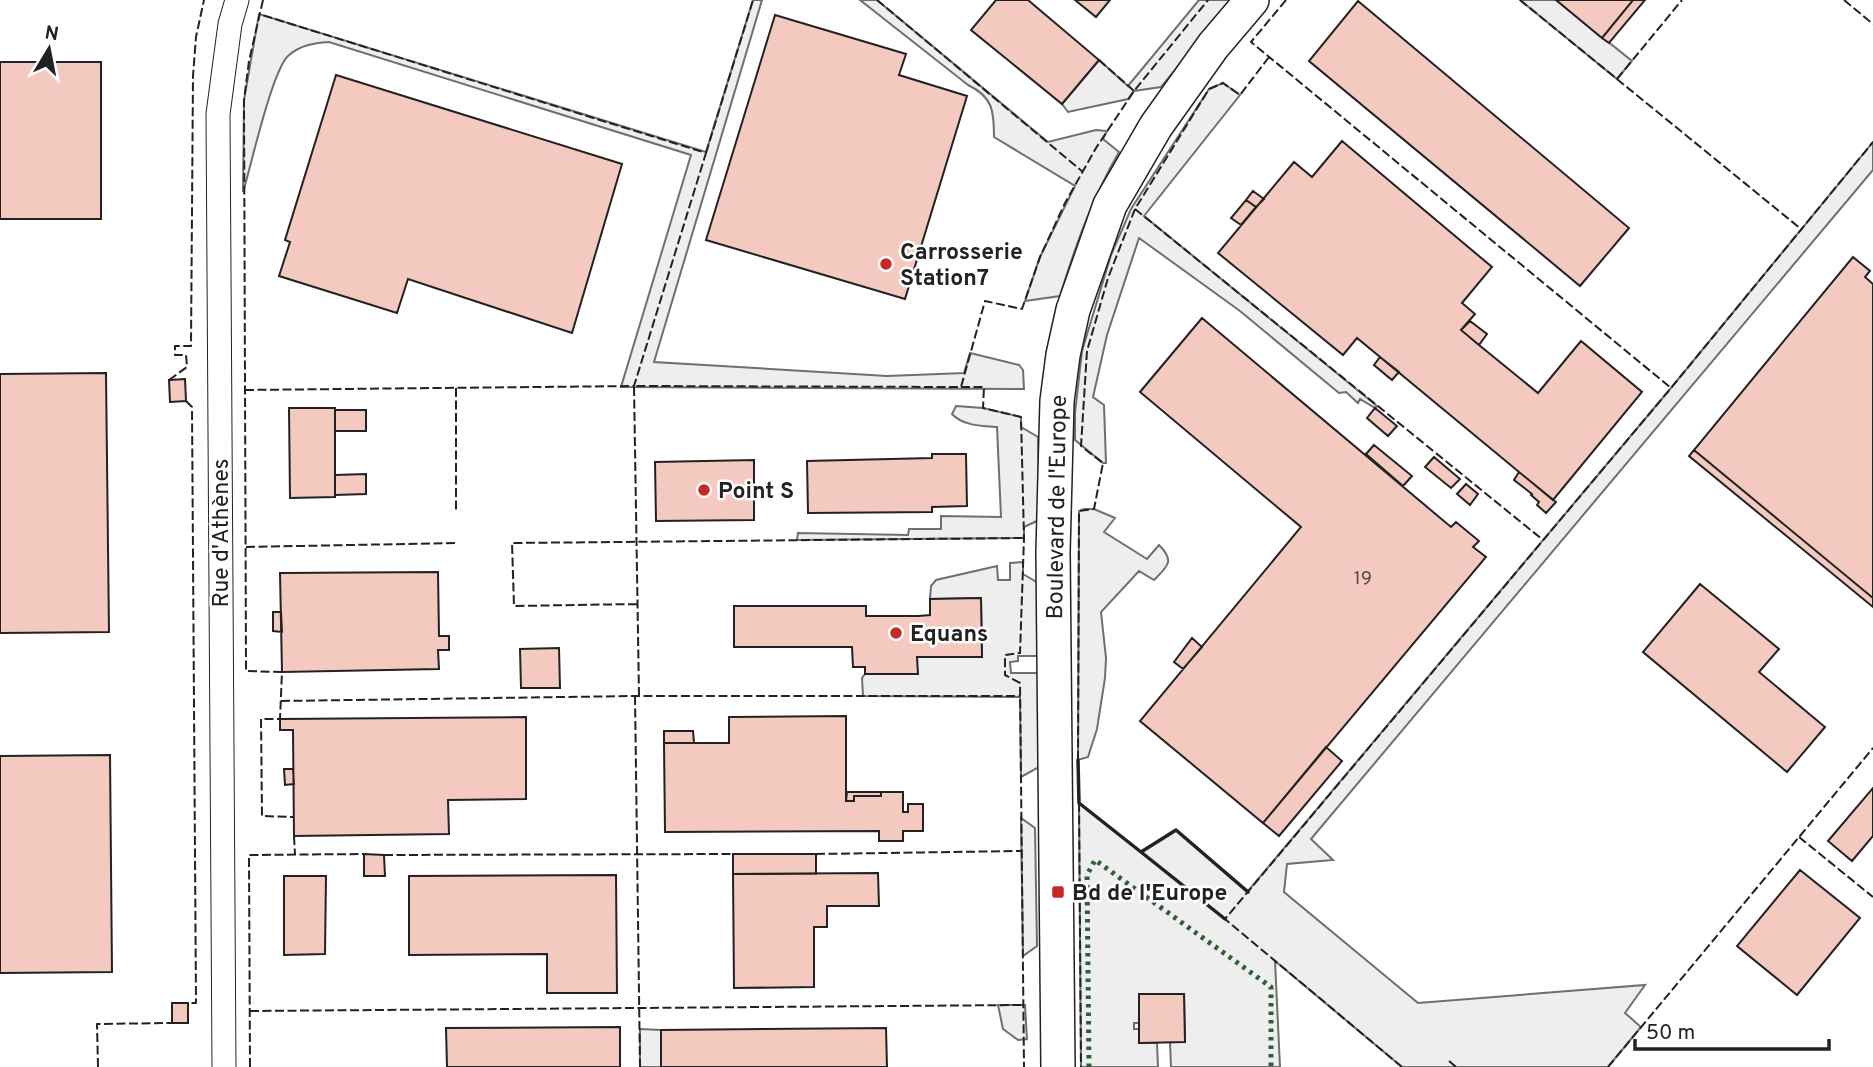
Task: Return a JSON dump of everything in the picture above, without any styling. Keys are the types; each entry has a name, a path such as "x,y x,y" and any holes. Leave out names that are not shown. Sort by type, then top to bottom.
{"street":[{"name":"Rue d'Athènes","path":"224,1067 218,114 230,24 237,0"},
{"name":"Boulevard de l'Europe","path":"1058,1067 1053,552 1057,401 1063,355 1073,310 1110,205 1156,126 1213,46 1252,0"}],"shaded area":[{"path":"753,0 762,0 654,362 887,376 964,373 970,353 1019,365 1023,370 1024,389 621,387 691,155 329,42 297,49 282,65 269,99 243,192 244,100 259,14 706,152"},
{"path":"860,0 877,0 1048,142 1096,130 1107,131 1103,139 1119,152 1085,222 1060,296 1025,301 1040,257 1075,186 994,137 992,112 983,95"},
{"path":"1199,0 1234,0 1161,87 1134,91 1128,99 1068,112 1062,104 1099,60 1128,86"},
{"path":"1520,0 1556,0 1632,61 1617,79"},
{"path":"1223,83 1240,95 1144,216 1377,406 1375,408 1360,399 1358,403 1346,392 1339,393 1240,311 1139,238 1107,335 1093,397 1104,405 1106,463 1103,463 1075,440 1075,413 1082,351 1111,255 1131,209 1209,89"},
{"path":"1873,142 1873,170 1311,839 1333,860 1287,864 1284,892 1418,1003 1645,985 1625,1013 1641,1027 1608,1067 1402,1067 1275,961 1280,1067 1171,1067 1170,1042 1185,1042 1184,994 1139,994 1139,1023 1134,1023 1134,1029 1139,1029 1140,1043 1157,1043 1158,1067 1081,1067 1079,803 1141,852 1176,830 1248,891 1671,388"},
{"path":"956,406 983,408 1021,417 1021,427 1038,437 1039,520 1024,527 1024,538 797,540 798,533 908,535 909,529 941,529 941,516 1001,517 997,427 973,425 956,418 952,414"},
{"path":"1094,509 1115,518 1104,532 1147,559 1159,545 1167,555 1168,563 1154,580 1139,571 1101,612 1106,658 1105,678 1097,729 1088,757 1078,760 1079,511"},
{"path":"1023,562 1023,574 1040,584 1041,656 1018,656 1018,661 1010,662 1011,673 1039,673 1041,766 1021,777 1020,697 863,696 862,678 865,674 917,674 917,657 982,657 981,598 930,599 931,586 936,580 997,566 998,580 1010,580 1010,563"},
{"path":"1021,818 1035,828 1037,946 1023,956"},
{"path":"998,1005 1025,1005 1027,1039 1018,1040 1003,1029"},
{"path":"640,1029 661,1030 661,1067 640,1067"}],"building":[{"path":"996,0 1028,0 1099,60 1062,104 971,30"},
{"path":"1075,0 1110,0 1096,17"},
{"path":"1556,0 1633,0 1602,38"},
{"path":"1633,0 1645,0 1609,43 1602,38"},
{"path":"1358,1 1629,228 1580,286 1309,61"},
{"path":"775,15 906,54 899,75 967,96 905,299 706,240"},
{"path":"0,62 101,62 101,219 0,219"},
{"path":"336,75 622,164 572,333 408,279 397,313 279,276 290,242 285,240"},
{"path":"1342,141 1492,267 1462,303 1475,314 1461,330 1538,393 1581,341 1642,392 1553,500 1357,338 1343,355 1218,253 1294,162 1312,177"},
{"path":"1253,191 1264,199 1256,207 1246,200"},
{"path":"1246,200 1256,207 1241,225 1231,218"},
{"path":"1853,257 1870,271 1865,277 1873,284 1873,598 1694,450"},
{"path":"1202,318 1451,527 1456,522 1479,541 1473,547 1486,557 1263,823 1140,721 1301,527 1140,392"},
{"path":"1470,321 1487,334 1479,345 1461,330"},
{"path":"1380,357 1399,372 1392,380 1374,365"},
{"path":"106,373 109,632 0,633 0,374"},
{"path":"185,379 186,401 170,402 169,380"},
{"path":"289,408 335,408 335,497 290,498"},
{"path":"1375,408 1397,426 1388,436 1367,418"},
{"path":"335,410 366,410 366,431 335,431"},
{"path":"1374,445 1412,476 1403,486 1366,454"},
{"path":"1694,450 1873,598 1873,607 1689,456"},
{"path":"932,454 966,454 967,506 932,507 932,512 808,513 807,461 932,458"},
{"path":"1434,457 1460,479 1451,488 1425,467"},
{"path":"754,460 754,520 656,521 655,462"},
{"path":"1519,472 1556,502 1546,513 1537,505 1539,502 1532,494 1514,480"},
{"path":"366,474 366,494 335,495 335,475"},
{"path":"1466,484 1478,494 1470,505 1457,494"},
{"path":"438,572 439,636 449,636 449,650 438,650 439,669 282,672 280,573"},
{"path":"1700,584 1779,649 1759,672 1825,727 1787,772 1643,652"},
{"path":"981,598 982,657 917,657 918,674 865,674 865,667 853,667 852,647 734,647 734,606 866,606 866,616 918,616 930,615 930,599"},
{"path":"273,612 281,612 282,632 273,631"},
{"path":"1192,638 1202,647 1183,669 1174,662"},
{"path":"559,648 560,688 521,688 520,649"},
{"path":"846,716 846,801 854,801 854,796 881,796 881,792 903,792 903,812 908,812 908,804 923,804 923,831 903,831 903,841 879,841 879,831 665,832 664,743 729,743 729,717"},
{"path":"526,717 526,799 448,800 449,834 294,836 293,730 280,730 280,719"},
{"path":"664,731 693,731 694,743 664,743"},
{"path":"1326,747 1342,761 1279,836 1263,823"},
{"path":"110,755 112,972 0,973 0,756"},
{"path":"284,769 293,769 294,784 285,785"},
{"path":"1873,788 1873,836 1852,861 1828,841"},
{"path":"847,792 881,792 881,796 854,796 854,801 846,801"},
{"path":"364,854 384,855 385,876 364,876"},
{"path":"733,854 816,854 816,874 733,874"},
{"path":"1800,870 1860,918 1797,995 1737,946"},
{"path":"878,873 879,906 827,906 827,927 814,927 814,987 734,988 733,874"},
{"path":"616,875 617,993 547,993 547,954 409,955 409,876"},
{"path":"284,876 326,876 325,954 284,955"},
{"path":"1139,994 1184,994 1185,1042 1139,1043"},
{"path":"172,1003 188,1003 188,1023 172,1023"},
{"path":"620,1027 620,1067 447,1067 446,1028"},
{"path":"886,1028 887,1067 661,1067 661,1030"}],"hedge":[{"path":"1089,1067 1087,875 1095,860 1271,987 1271,1067"}],"fence":[{"path":"169,380 187,367 186,355 175,355 175,346 191,346 193,76 196,37 204,0"},
{"path":"263,0 249,61 244,100 246,671 282,672 280,719 261,719 262,816 294,817"},
{"path":"706,153 753,0"},
{"path":"877,0 1083,172"},
{"path":"639,696 634,386 961,387 985,301 1022,309 1040,257 1065,203 1096,148 1134,91 1208,0"},
{"path":"1286,0 1251,42 1671,388"},
{"path":"1520,0 1801,229"},
{"path":"1617,79 1682,0"},
{"path":"1844,0 1873,24"},
{"path":"245,390 634,386 706,153 259,14"},
{"path":"1078,760 1079,511 1094,509 1103,463 1081,446 1087,351 1108,278 1135,209 1209,89 1223,83 1240,95 1269,57"},
{"path":"1099,60 1134,91"},
{"path":"1402,1067 1225,919 1671,388 1873,142"},
{"path":"1135,209 1543,540"},
{"path":"961,387 984,387 983,408 1021,417 1024,538 1020,653 1005,655 1005,675 1020,683 1024,1067"},
{"path":"456,388 456,511"},
{"path":"186,401 192,407 196,1003 188,1003"},
{"path":"637,604 514,606 512,543 1024,538"},
{"path":"246,547 456,543"},
{"path":"635,696 640,1067"},
{"path":"281,701 635,696 1020,696"},
{"path":"1608,1067 1873,748"},
{"path":"1079,803 1081,1067"},
{"path":"294,836 295,855"},
{"path":"1799,837 1873,897"},
{"path":"816,854 1021,851"},
{"path":"250,1067 249,855 364,854"},
{"path":"384,855 733,854"},
{"path":"250,1011 1023,1005"},
{"path":"98,1067 97,1024 172,1023"},
{"path":"1449,1061 1456,1067"}],"wall":[{"path":"1078,760 1079,803 1141,852 1176,830 1248,892"},
{"path":"1141,852 1225,919"}],"place":[{"name":"Carrosserie Station7","path":"886,264"},
{"name":"Point S","path":"704,490"},
{"name":"Equans","path":"896,633"},
{"name":"Bd de l'Europe","path":"1058,892"}]}
